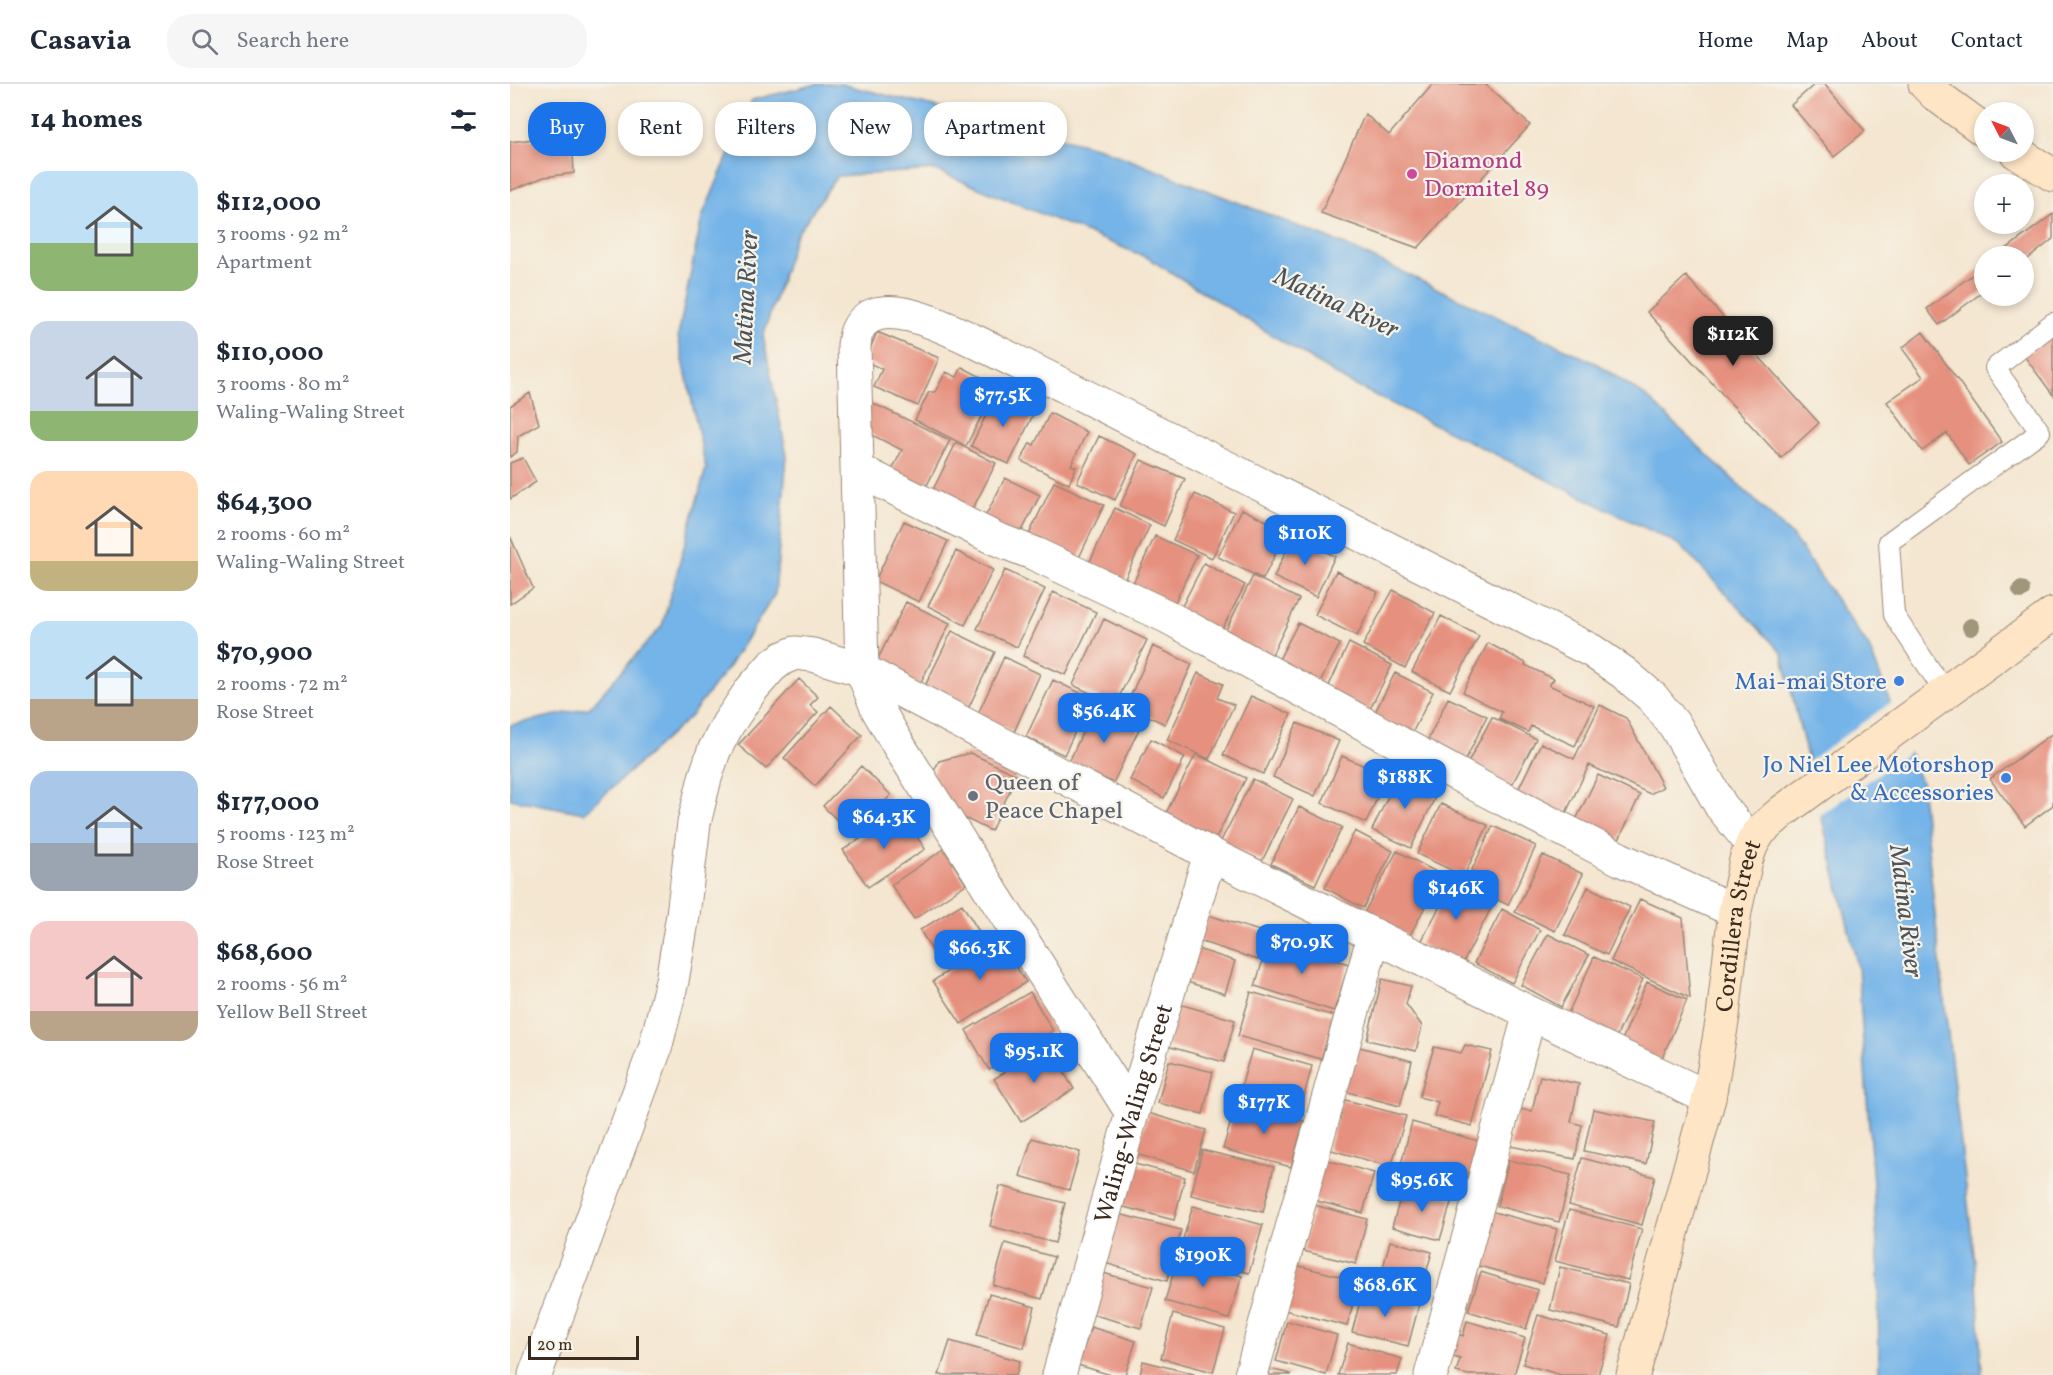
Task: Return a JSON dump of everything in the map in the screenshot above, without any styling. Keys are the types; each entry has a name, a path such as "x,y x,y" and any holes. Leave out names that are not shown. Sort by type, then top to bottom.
{"street":[{"path":"1937,88 1974,121"},
{"path":"2032,162 2053,175"},
{"path":"1132,1113 899,746 878,710 862,670 854,345 857,331 864,320 876,313 889,311 926,320 989,348 1592,651 1624,673 1653,698 1676,727 1721,806 1752,844"},
{"path":"858,470 994,537 1167,616 1484,789 1620,859 1735,911"},
{"name":"Cordillera Street","path":"1633,1375 1709,1098 1723,1016 1739,884 1752,844 1770,821 1783,811 2053,614"},
{"path":"535,1375 655,1049 672,981 694,823 714,751 728,724 751,690 772,666 795,653 813,655 862,670 1210,854 1530,1013 1709,1098"},
{"name":"Waling-Waling Street","path":"1059,1375 1132,1113 1210,854"},
{"path":"1251,1375 1374,935"},
{"path":"1431,1375 1530,1013"}],"lane":[{"path":"1937,700 1894,615 1889,542 2040,432 1995,368 2053,323"}],"water":[{"name":"Matina River","path":"817,84 841,84 924,105 924,156 1067,156 1067,140 1100,148 1343,244 1597,364 1647,397 1793,537 1869,647 1921,783 1977,1280 1982,1375 1879,1375 1878,1258 1858,967 1782,653 1680,545 1346,381 1148,258 935,170 837,176 795,237 763,336 787,456 775,594 729,666 690,717 584,813 510,799 510,725 589,708 662,626 706,468 678,336 702,217 728,156 816,156 816,102 751,102"}],"pier":[{"path":"1893,701 1912,750 1818,817 1806,763"}],"building":[{"name":"Diamond Dormitel 89","path":"1433,84 1485,84 1530,125 1418,248 1321,213 1365,114 1389,135"},
{"path":"1815,84 1825,84 1865,131 1834,156 1791,105"},
{"path":"528,140 528,156 573,156 574,173 544,177 510,191 510,142"},
{"path":"2053,214 2053,239 2034,254 2034,246 2010,246 2026,234 2034,234 2034,228"},
{"path":"1974,274 1974,299 1939,325 1927,309"},
{"path":"1686,276 1819,423 1781,458 1647,312"},
{"path":"877,332 939,358 918,406 874,387 882,369 865,361"},
{"path":"1923,332 2002,442 1969,465 1947,433 1922,451 1887,402 1923,377 1902,348"},
{"path":"2053,334 2053,395 2024,356"},
{"path":"962,367 983,378 978,387 985,390 975,409 983,413 966,446 915,420 929,392 935,392 946,372 957,377"},
{"path":"530,393 539,424 518,436 517,452 510,457 510,406"},
{"path":"997,393 1035,411 1009,464 971,446"},
{"path":"868,401 950,440 926,487 891,472 902,450 858,428"},
{"path":"1050,413 1087,432 1071,465 1076,467 1069,484 1021,461 1030,443 1034,445"},
{"path":"1099,436 1137,454 1115,500 1077,482"},
{"path":"956,443 996,463 966,522 927,502"},
{"path":"523,458 536,482 510,499 510,463"},
{"path":"1141,460 1185,479 1164,526 1120,506"},
{"path":"1005,478 1040,495 1019,537 984,519"},
{"path":"1054,482 1104,505 1075,566 1025,543"},
{"path":"1195,494 1234,512 1212,558 1173,540"},
{"path":"1115,508 1150,525 1121,587 1086,570"},
{"path":"1242,509 1287,531 1263,579 1218,557"},
{"path":"904,521 948,541 919,602 875,581"},
{"path":"510,536 533,588 510,604"},
{"path":"1155,536 1197,555 1172,609 1130,590"},
{"path":"1293,536 1335,556 1316,597 1274,577"},
{"path":"956,551 993,570 965,625 928,606"},
{"path":"1204,563 1245,585 1220,633 1179,612"},
{"path":"1005,570 1045,589 1017,647 977,629"},
{"path":"1336,571 1378,592 1357,636 1315,615"},
{"path":"1253,576 1299,599 1268,663 1221,640"},
{"path":"1393,590 1435,613 1405,668 1363,645"},
{"path":"1053,592 1096,612 1066,675 1023,656"},
{"path":"906,602 950,623 917,690 873,669"},
{"path":"1441,616 1479,636 1450,691 1412,672"},
{"path":"1104,619 1147,640 1115,705 1073,685"},
{"path":"1298,623 1340,644 1316,690 1274,669"},
{"path":"952,631 995,652 967,711 923,690"},
{"path":"1349,643 1392,665 1368,713 1326,692"},
{"path":"1488,643 1554,679 1549,685 1594,706 1575,746 1531,726 1528,732 1499,719 1502,712 1463,692"},
{"path":"1153,646 1192,664 1165,724 1126,706"},
{"path":"1004,657 1040,674 1014,732 977,716"},
{"path":"1198,673 1223,684 1217,698 1234,705 1209,759 1167,740"},
{"path":"1395,673 1433,692 1411,735 1373,716"},
{"path":"799,679 818,697 810,705 818,712 766,769 738,745"},
{"path":"1053,680 1091,698 1064,755 1026,737"},
{"path":"1251,696 1291,714 1263,774 1223,755"},
{"path":"1448,698 1487,716 1465,761 1427,742"},
{"path":"1095,705 1140,727 1113,783 1069,762"},
{"path":"1600,705 1626,718 1663,787 1650,794 1589,765 1562,821 1514,798 1541,743 1574,759"},
{"path":"831,706 862,735 815,786 784,758"},
{"path":"1492,717 1536,739 1506,796 1462,774"},
{"path":"1297,723 1339,741 1315,796 1273,777"},
{"path":"2053,733 2053,805 2025,826 1990,779"},
{"path":"1151,739 1185,757 1164,798 1130,780"},
{"name":"Queen of Peace Chapel","path":"970,753 1017,775 991,831 948,810 929,781 939,761"},
{"path":"1196,754 1246,778 1215,840 1165,815"},
{"path":"1342,756 1387,776 1366,823 1322,803"},
{"path":"861,766 891,795 852,835 823,806"},
{"path":"1400,772 1438,791 1411,848 1372,830"},
{"path":"1598,775 1640,795 1615,848 1572,828"},
{"path":"1253,779 1293,799 1262,861 1221,841"},
{"path":"1441,804 1488,825 1464,876 1417,854"},
{"path":"1299,807 1342,827 1315,885 1271,864"},
{"path":"901,812 925,849 868,887 843,850"},
{"path":"1493,826 1536,846 1508,905 1465,884"},
{"path":"1355,831 1393,851 1363,908 1325,888"},
{"path":"944,849 966,884 914,919 891,885"},
{"path":"1397,851 1442,875 1409,937 1364,913"},
{"path":"1543,855 1583,874 1555,931 1515,912"},
{"path":"1442,876 1494,902 1462,965 1420,944 1443,900 1433,895"},
{"path":"1588,887 1630,907 1607,955 1565,935"},
{"path":"1640,899 1683,918 1690,998 1611,961"},
{"path":"962,904 983,938 941,965 920,930"},
{"path":"1502,909 1540,930 1512,983 1474,963"},
{"path":"1208,915 1266,933 1258,960 1199,941"},
{"path":"1548,934 1589,955 1561,1007 1521,985"},
{"path":"998,938 1026,982 961,1024 933,981"},
{"path":"1269,940 1349,964 1334,1011 1255,986"},
{"path":"1191,947 1235,961 1225,994 1181,980"},
{"path":"1594,957 1643,979 1614,1042 1565,1020"},
{"path":"1382,979 1411,986 1406,1004 1422,1026 1416,1051 1367,1040"},
{"path":"1647,982 1687,1000 1659,1065 1619,1047"},
{"path":"1030,992 1053,1031 989,1070 966,1030"},
{"path":"1251,992 1334,1016 1321,1059 1238,1036"},
{"path":"1179,1004 1235,1020 1224,1062 1167,1046"},
{"path":"1047,1045 1074,1089 1021,1122 994,1079"},
{"path":"1352,1045 1412,1061 1400,1106 1340,1090"},
{"path":"1465,1045 1492,1051 1472,1126 1434,1116 1438,1102 1419,1097 1434,1047 1461,1053"},
{"path":"1252,1049 1312,1066 1300,1111 1239,1094"},
{"path":"1169,1061 1213,1072 1203,1114 1158,1103"},
{"path":"1540,1076 1579,1084 1571,1122 1582,1125 1575,1159 1510,1146 1518,1109 1532,1111"},
{"path":"1342,1099 1406,1116 1391,1167 1328,1149"},
{"path":"1236,1103 1304,1121 1291,1167 1223,1149"},
{"path":"1593,1109 1655,1122 1646,1164 1584,1151"},
{"path":"1148,1113 1206,1130 1194,1171 1136,1154"},
{"path":"1412,1122 1482,1142 1467,1195 1398,1176"},
{"path":"1032,1138 1080,1152 1069,1190 1020,1176"},
{"path":"1202,1150 1274,1167 1263,1212 1191,1195"},
{"path":"1582,1158 1655,1177 1642,1225 1569,1205"},
{"path":"1324,1159 1374,1173 1363,1213 1313,1200"},
{"path":"1509,1160 1571,1175 1559,1222 1497,1206"},
{"path":"1131,1163 1185,1177 1174,1220 1120,1206"},
{"path":"1404,1185 1452,1199 1440,1240 1392,1227"},
{"path":"1000,1186 1065,1203 1055,1243 990,1226"},
{"path":"1314,1205 1367,1219 1356,1264 1303,1251"},
{"path":"1193,1206 1263,1225 1249,1273 1179,1252"},
{"path":"1569,1210 1642,1229 1628,1280 1555,1261"},
{"path":"1490,1211 1557,1229 1543,1283 1475,1265"},
{"path":"1115,1213 1181,1230 1167,1281 1101,1262"},
{"path":"1390,1241 1432,1252 1420,1295 1379,1283"},
{"path":"1005,1243 1054,1257 1042,1299 993,1285"},
{"path":"1178,1257 1242,1276 1229,1319 1165,1301"},
{"path":"1291,1264 1359,1281 1347,1326 1280,1309"},
{"path":"1560,1267 1629,1284 1619,1327 1550,1310"},
{"path":"1481,1272 1538,1290 1526,1329 1468,1311"},
{"path":"1103,1273 1153,1287 1141,1328 1091,1314"},
{"path":"1363,1290 1419,1305 1408,1346 1352,1332"},
{"path":"989,1294 1035,1307 1024,1348 977,1335"},
{"path":"1173,1314 1225,1329 1213,1372 1161,1358"},
{"path":"1538,1315 1610,1335 1598,1375 1561,1375 1523,1364"},
{"path":"1287,1321 1337,1335 1326,1375 1276,1361"},
{"path":"1467,1321 1525,1338 1514,1375 1468,1375 1456,1372 1460,1359 1451,1356 1458,1334 1463,1336"},
{"path":"1091,1327 1136,1341 1125,1375 1111,1375 1078,1365"},
{"path":"950,1341 1020,1361 1016,1375 939,1375"},
{"path":"1348,1343 1402,1359 1397,1375 1338,1375"},
{"path":"1143,1361 1194,1374 1194,1375 1140,1375"},
{"path":"1270,1369 1291,1374 1291,1375 1269,1375"}],"place":[{"name":"Diamond Dormitel 89","path":"1412,174"},
{"name":"Mai-mai Store","path":"1899,681"},
{"name":"Jo Niel Lee Motorshop & Accessories","path":"2006,778"},
{"name":"Queen of Peace Chapel","path":"973,796"}]}
